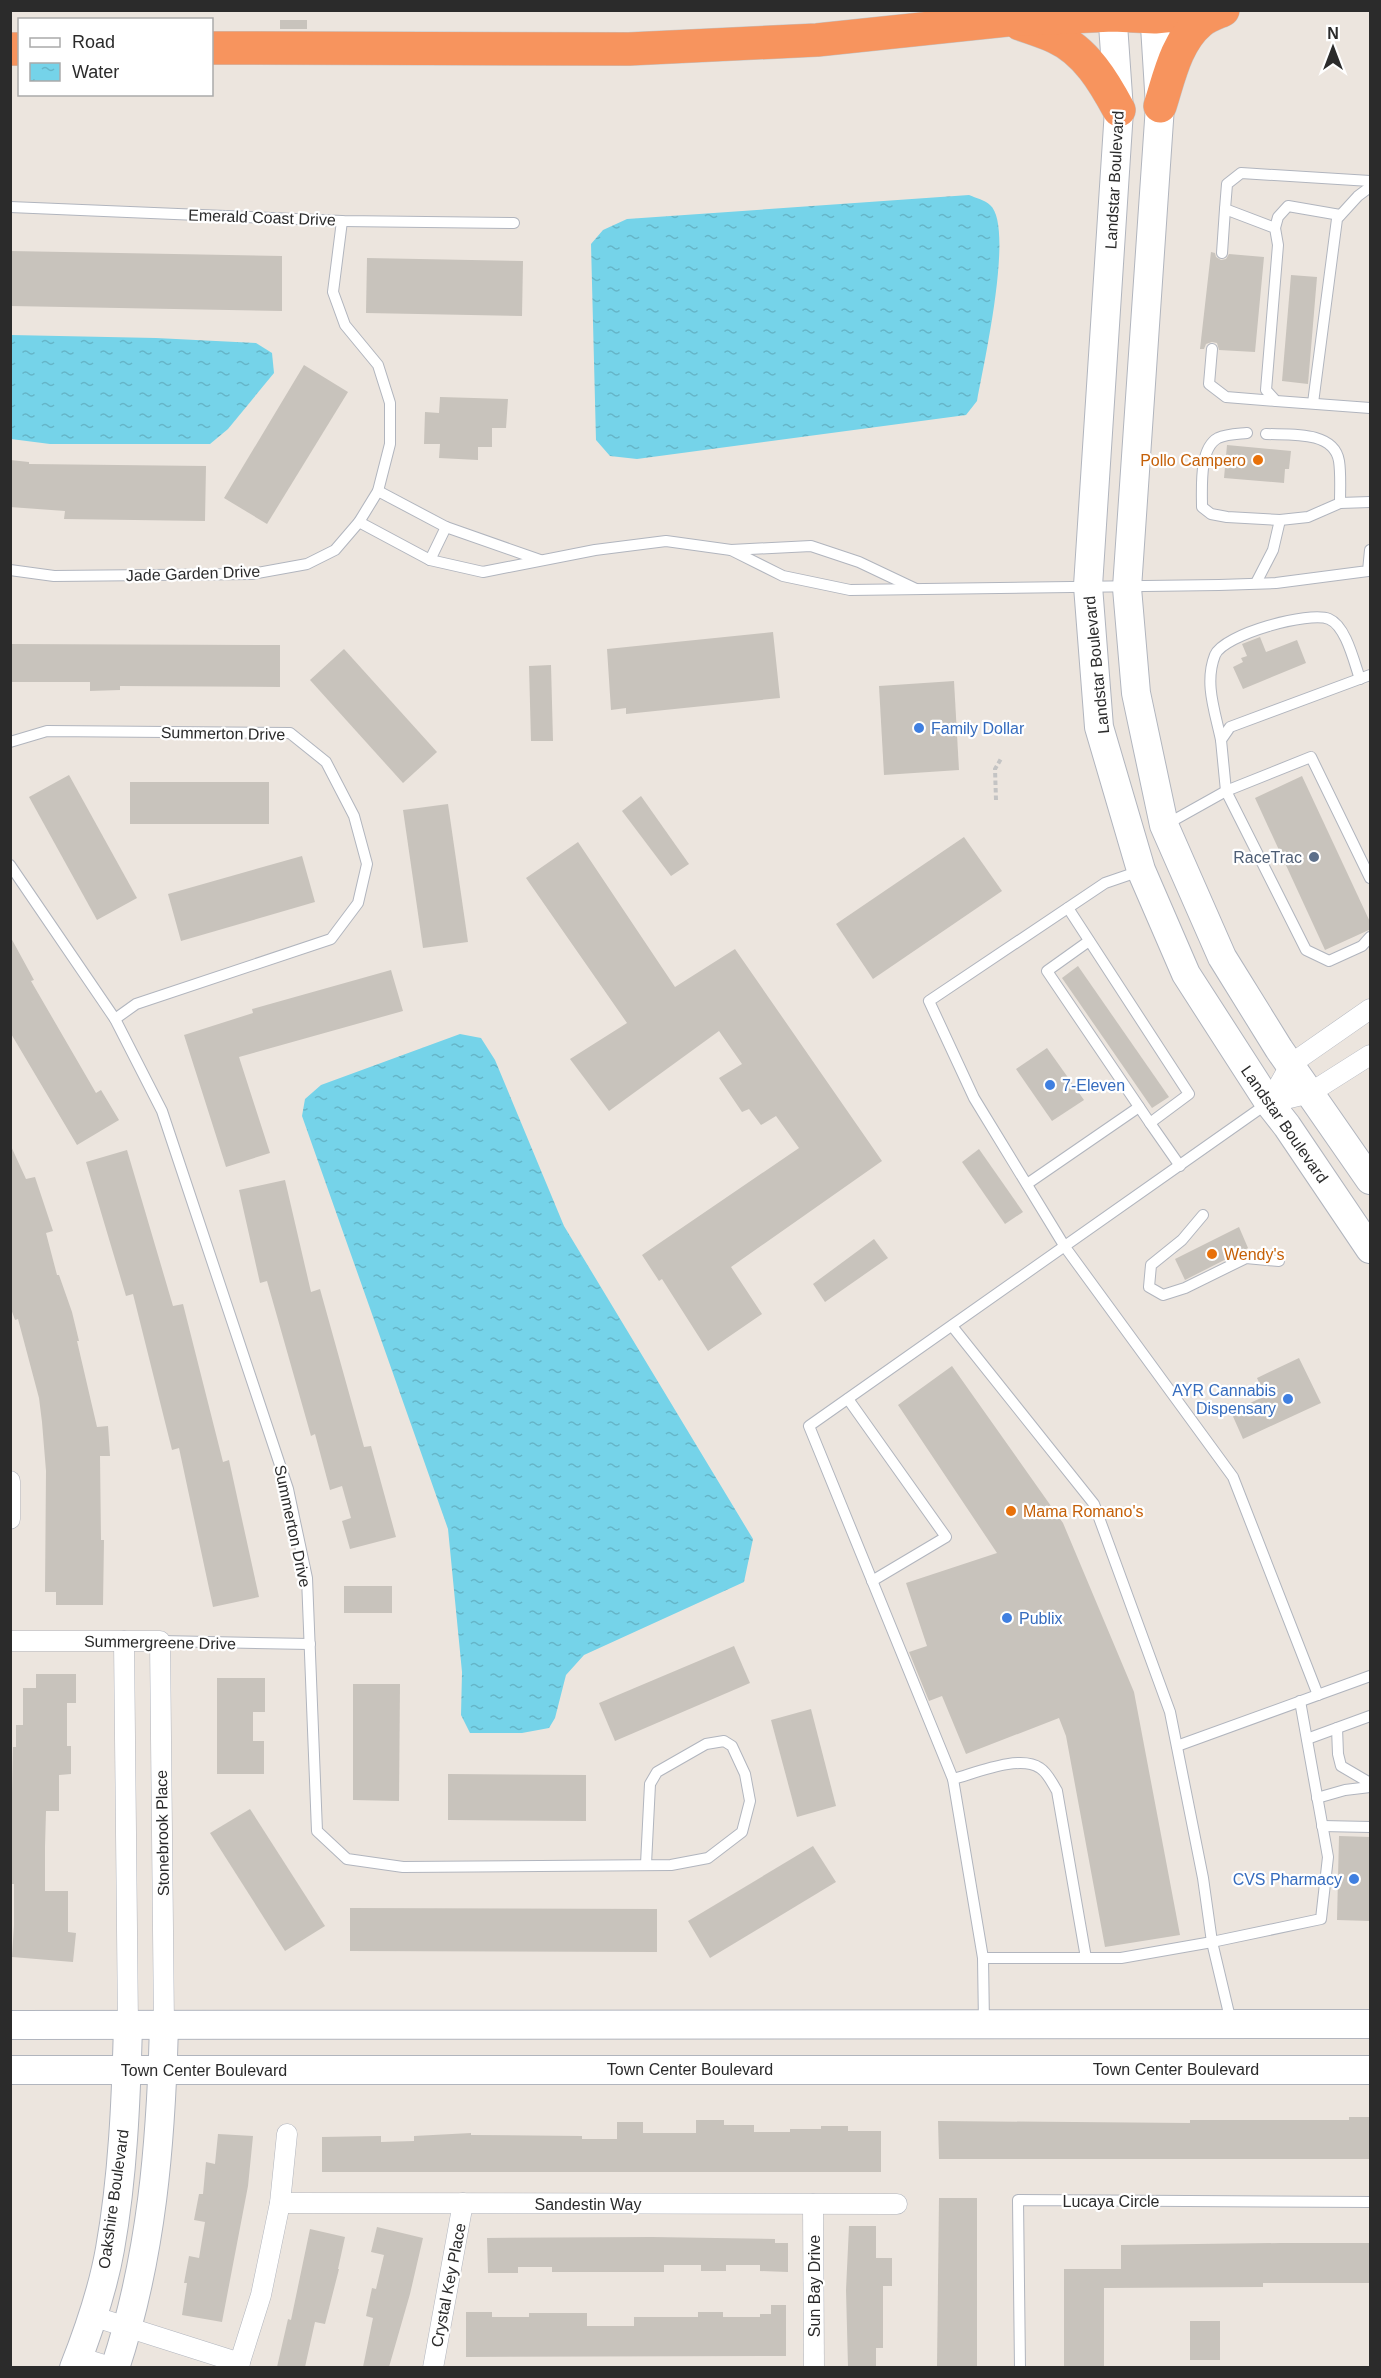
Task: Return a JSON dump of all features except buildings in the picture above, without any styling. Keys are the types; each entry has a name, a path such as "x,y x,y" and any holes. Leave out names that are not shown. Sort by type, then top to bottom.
{"highway":[{"path":"213,48 629,49 817,40 1007,20 1113,13 1223,11"},
{"path":"1160,106 1186,37 1201,21 1223,11"},
{"path":"1007,20 1057,37 1071,46 1087,60 1104,81 1119,110"}],"main road":[{"name":"Landstar Boulevard","path":"1113,13 1119,110 1088,586 1098,727 1141,870 1186,974 1269,1103 1371,1250"},
{"path":"1154,14 1160,106 1127,588 1136,693 1164,825 1222,957 1279,1049 1292,1064 1371,1180"},
{"path":"984,2024 985,2069"},
{"path":"10,2025 1371,2024"},
{"name":"Oakshire Boulevard","path":"76,2362 92,2316 110,2250 119,2176 128,2025"},
{"path":"115,2367 128,2327 152,2215 164,2025"},
{"name":"Town Center Boulevard","path":"10,2070 1371,2070"}],"street":[{"path":"1269,1103 1292,1064 1371,1009"},
{"path":"1269,1103 1310,1093 1371,1055"},
{"path":"10,1481 10,1519"},
{"name":"Summergreene Drive","path":"10,1641 160,1641"},
{"path":"124,1641 128,2025"},
{"name":"Stonebrook Place","path":"160,1641 164,2025"},
{"path":"92,2316 239,2365 261,2295 280,2202 286,2134"},
{"name":"Sandestin Way","path":"280,2202 897,2204"},
{"name":"Crystal Key Place","path":"433,2367 463,2204"},
{"name":"Sun Bay Drive","path":"813,2204 814,2367"},
{"path":"76,2362 115,2367"}],"lane":[{"path":"1222,253 1227,184 1241,173 1368,183"},
{"path":"1313,403 1337,219 1368,183"},
{"path":"1276,400 1266,390 1278,245 1275,228 1278,217 1288,206 1340,215"},
{"name":"Emerald Coast Drive","path":"10,207 342,221 514,223"},
{"path":"1225,209 1275,228"},
{"name":"Jade Garden Drive","path":"10,570 54,576 252,574 307,564 335,550 359,522 378,491 390,444 390,403 378,365 345,325 333,292 342,221"},
{"path":"1212,349 1209,384 1226,397 1371,408"},
{"path":"1247,434 1230,435 1217,439 1210,447 1203,465 1202,507 1211,514 1280,520 1308,517 1340,503 1371,502"},
{"path":"1266,434 1308,436 1323,440 1331,446 1339,459 1340,503"},
{"path":"378,491 446,527 540,560"},
{"path":"1256,583 1273,550 1280,520"},
{"path":"359,522 429,560 483,572 540,560 666,541 731,550 812,546 859,562 919,590"},
{"path":"429,560 446,527"},
{"path":"731,550 783,576 850,590 1088,586 1127,588 1256,583 1370,573 1371,550"},
{"path":"1221,740 1230,727 1365,677 1341,628 1329,619 1308,616 1234,638 1216,651 1210,689 1221,740 1226,791 1306,950 1329,961 1362,946 1371,937"},
{"name":"Summerton Drive","path":"10,742 47,731 290,733 326,762 354,816 367,864 358,903 331,939 136,1004 115,1019"},
{"path":"1164,825 1226,791 1311,757 1371,878"},
{"name":"Summerton Drive","path":"10,865 115,1019 162,1111 288,1489 307,1578 317,1831 347,1858 403,1867 671,1865 708,1858 742,1832 750,1801 745,1774 732,1746 724,1741 706,1744 657,1772 650,1784 646,1864"},
{"path":"1141,870 1105,883 929,1001 974,1098 1065,1247 1233,1477 1318,1695"},
{"path":"1068,908 1189,1094 1150,1123"},
{"path":"1089,941 1047,971 1180,1166"},
{"path":"984,2024 983,1958 953,1779 809,1426 1269,1103"},
{"path":"1027,1184 1139,1107"},
{"path":"1203,1215 1182,1240 1151,1265 1149,1287 1163,1295 1185,1288 1246,1258 1280,1261"},
{"path":"952,1326 1094,1504 1170,1712 1203,1878 1212,1942 1231,2024"},
{"path":"848,1399 946,1537 872,1581"},
{"name":"Summergreene Drive","path":"160,1641 310,1644"},
{"path":"1176,1746 1371,1676"},
{"path":"983,1958 1121,1958 1321,1919 1328,1857 1300,1701"},
{"path":"1307,1739 1371,1716"},
{"path":"1337,1728 1341,1766 1371,1785"},
{"path":"953,1779 1015,1763 1029,1762 1042,1769 1050,1778 1057,1791 1086,1958"},
{"path":"1317,1798 1371,1785"},
{"path":"1322,1826 1371,1827"},
{"name":"Lucaya Circle","path":"1020,2367 1018,2200 1371,2202"}],"path":[{"path":"996,800 995,769 1002,757"}],"water":[{"path":"969,195 990,205 997,218 999,240 995,298 985,359 977,401 966,415 637,459 610,456 596,440 591,244 603,230 627,219"},
{"path":"11,335 256,343 272,353 274,373 228,429 210,444 50,444 11,439"},
{"path":"460,1034 481,1038 495,1060 564,1226 753,1539 744,1582 584,1655 566,1675 555,1718 549,1728 522,1733 470,1733 461,1715 462,1672 448,1529 302,1116 305,1099 321,1085"}],"place":[{"name":"Pollo Campero","path":"1258,460"},
{"name":"Family Dollar","path":"919,728"},
{"name":"RaceTrac","path":"1314,857"},
{"name":"7-Eleven","path":"1050,1085"},
{"name":"Wendy's","path":"1212,1254"},
{"name":"AYR Cannabis Dispensary","path":"1288,1399"},
{"name":"Mama Romano's","path":"1011,1511"},
{"name":"Publix","path":"1007,1618"},
{"name":"CVS Pharmacy","path":"1354,1879"}]}
